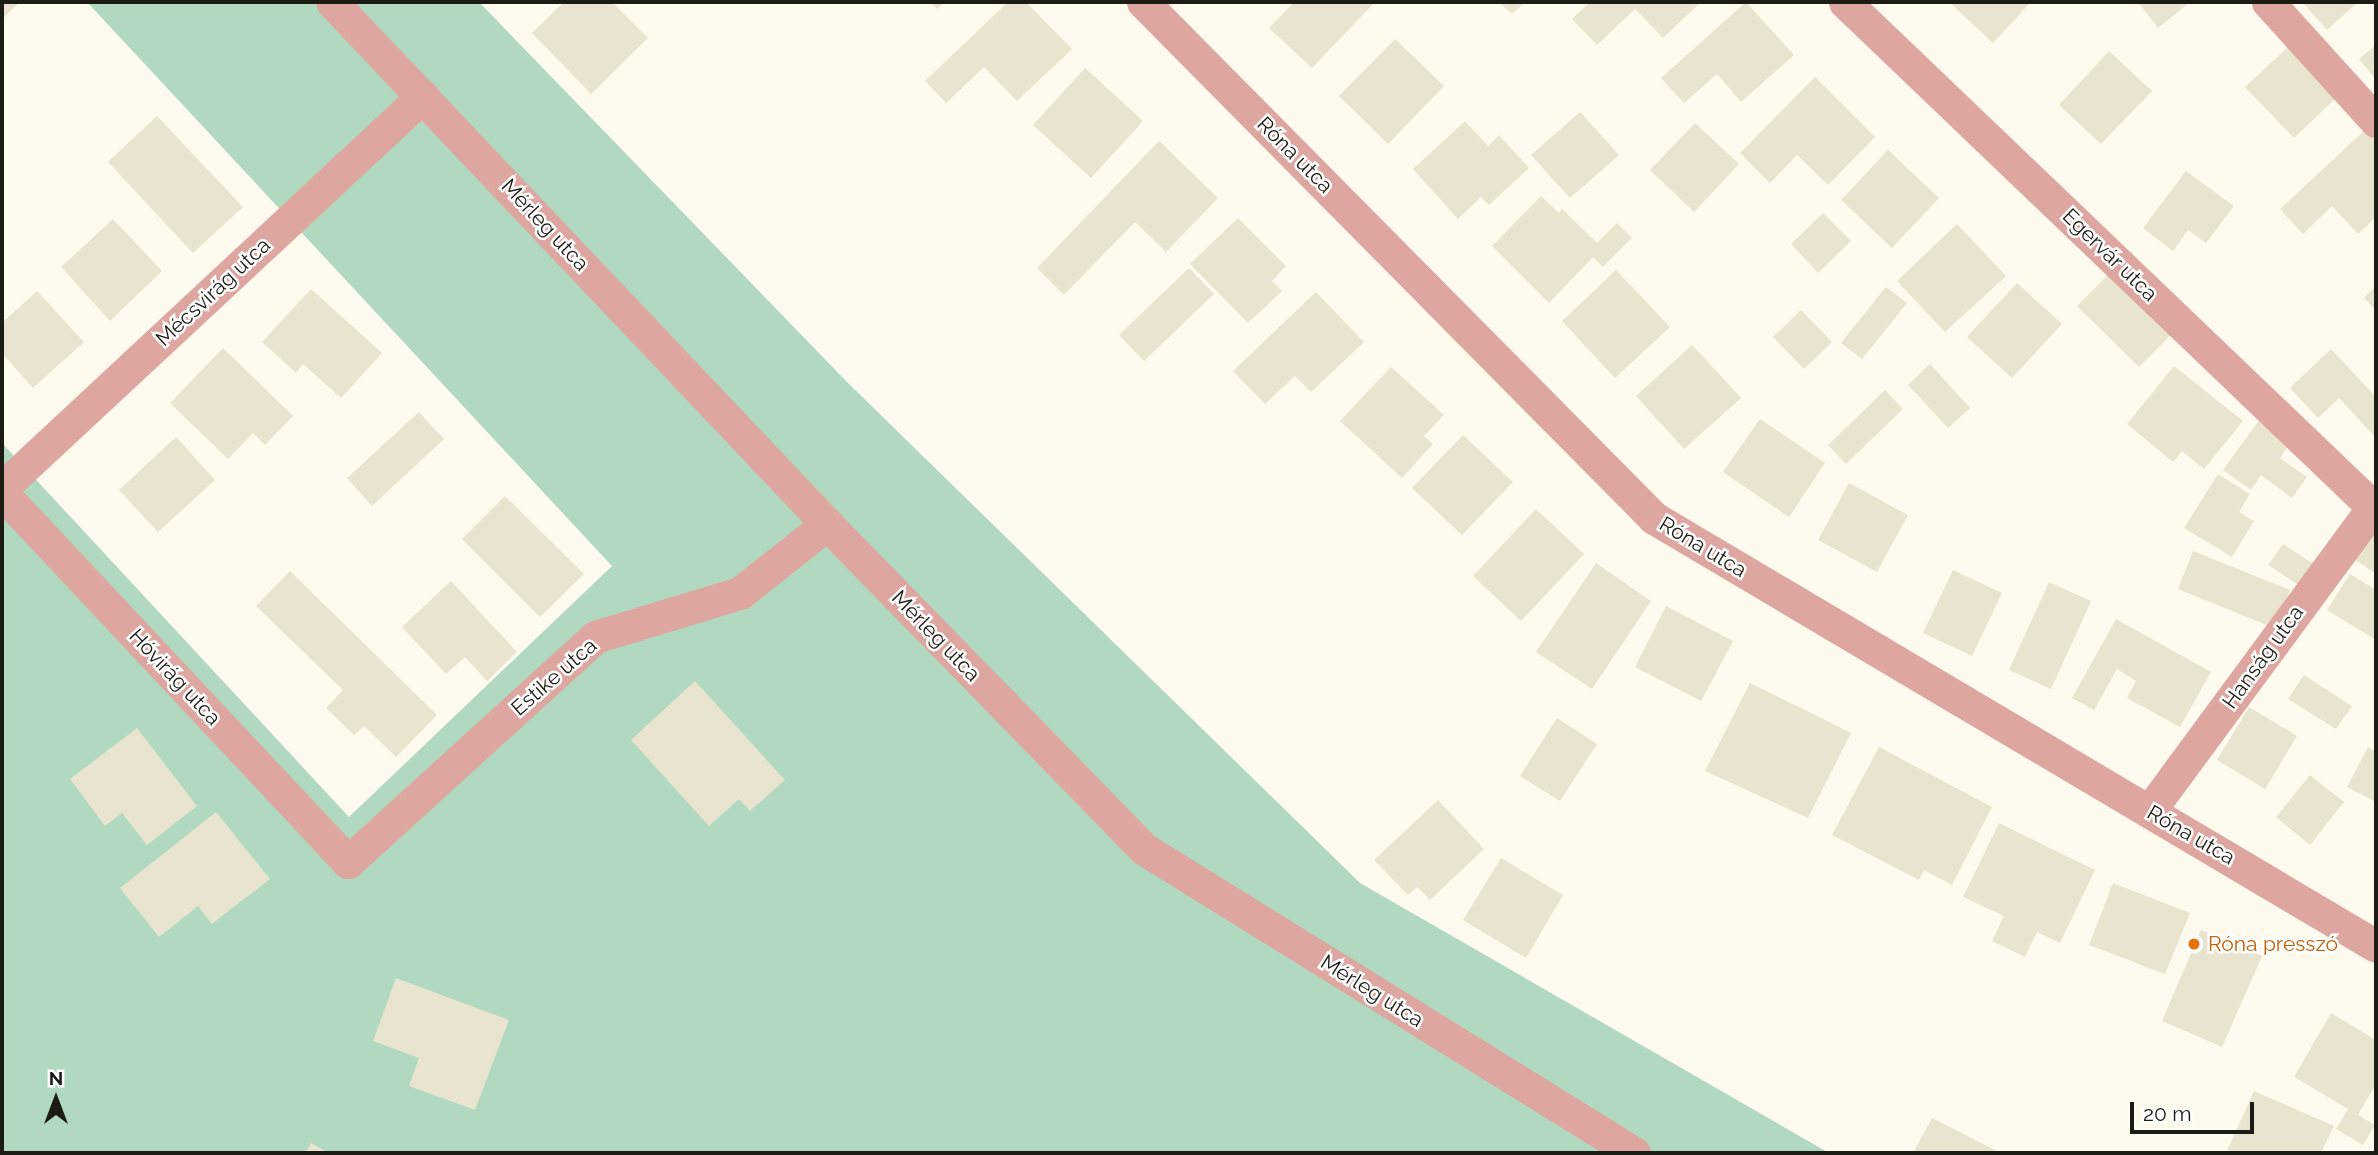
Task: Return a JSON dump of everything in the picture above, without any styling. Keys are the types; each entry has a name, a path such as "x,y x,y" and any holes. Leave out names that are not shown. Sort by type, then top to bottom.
{"street":[{"name":"Mérleg utca","path":"332,2 827,524 1144,849 1634,1153"},
{"name":"Egervár utca","path":"1845,2 2375,506"},
{"path":"2268,2 2376,121"},
{"name":"Róna utca","path":"1153,5 1654,518 2376,946"},
{"name":"Mécsvirág utca","path":"2,490 424,96"},
{"name":"Hóvirág utca","path":"2,490 348,862"},
{"name":"Hanság utca","path":"2150,810 2375,506"},
{"name":"Estike utca","path":"348,862 595,638 740,593 827,524"}],"green space":[{"path":"87,2 479,2 847,382 1360,883 1829,1153 2,1153 2,443 349,817 612,566"}],"building":[{"path":"2,2 20,2 2,19"},
{"path":"564,2 612,2 648,38 591,94 532,33"},
{"path":"931,2 945,2 937,9"},
{"path":"1008,2 1026,2 1072,49 1017,101 984,67 946,103 925,81"},
{"path":"1294,2 1375,2 1312,68 1269,28"},
{"path":"1499,2 1525,2 1512,14"},
{"path":"1590,2 1701,2 1663,38 1635,9 1597,45 1572,19"},
{"path":"1746,2 1794,55 1741,102 1717,74 1684,103 1661,78"},
{"path":"1949,2 2031,2 1993,43"},
{"path":"2138,2 2190,2 2158,28"},
{"path":"2302,2 2358,2 2327,30"},
{"path":"1395,39 1444,86 1388,144 1339,96"},
{"path":"2376,45 2376,80 2359,59"},
{"path":"2289,46 2337,97 2294,138 2245,87"},
{"path":"2109,51 2152,91 2101,144 2059,105"},
{"path":"1085,68 1143,121 1091,178 1033,125"},
{"path":"1815,77 1875,137 1828,185 1797,155 1770,183 1740,153"},
{"path":"1580,112 1619,155 1570,198 1531,155"},
{"path":"157,116 243,207 193,253 108,162"},
{"path":"1465,121 1488,146 1499,135 1529,168 1489,205 1481,197 1458,219 1413,169"},
{"path":"1695,123 1739,164 1694,212 1650,170"},
{"path":"2365,130 2376,141 2376,217 2358,234 2332,206 2303,234 2280,209"},
{"path":"1159,141 1218,198 1166,252 1135,222 1064,295 1037,268"},
{"path":"1888,150 1939,198 1892,248 1841,200"},
{"path":"2186,171 2234,206 2206,243 2188,230 2173,251 2143,228"},
{"path":"1541,196 1559,213 1562,209 1597,243 1617,223 1632,238 1603,267 1593,257 1549,303 1492,246"},
{"path":"1823,213 1851,241 1818,273 1791,244"},
{"path":"1238,218 1286,266 1272,281 1282,291 1248,323 1190,264"},
{"path":"113,219 162,271 110,321 61,267"},
{"path":"1957,224 2006,276 1945,332 1897,281"},
{"path":"1189,268 1214,294 1144,361 1119,335"},
{"path":"1616,270 1670,327 1615,378 1562,321"},
{"path":"2112,271 2174,332 2139,367 2077,306"},
{"path":"2017,283 2062,324 2012,378 1967,337"},
{"path":"2376,286 2376,311 2364,298"},
{"path":"1886,287 1907,303 1862,359 1841,343"},
{"path":"311,289 382,353 341,398 303,364 296,373 262,342"},
{"path":"37,291 84,342 33,388 2,353 2,323"},
{"path":"1316,292 1364,342 1311,392 1295,376 1265,404 1233,371"},
{"path":"1801,310 1832,342 1804,369 1773,337"},
{"path":"1692,345 1741,398 1684,449 1636,396"},
{"path":"223,348 293,416 265,445 253,433 228,459 170,403"},
{"path":"2331,349 2376,397 2376,438 2339,398 2318,418 2290,388"},
{"path":"1930,364 1970,408 1948,428 1908,385"},
{"path":"2174,366 2243,421 2204,469 2182,451 2173,462 2127,424"},
{"path":"1391,367 1444,415 1424,436 1433,444 1402,478 1340,421"},
{"path":"1885,390 1903,409 1846,464 1828,445"},
{"path":"419,412 444,439 372,506 347,478"},
{"path":"1760,419 1825,463 1789,517 1723,472"},
{"path":"2260,419 2291,442 2280,458 2307,477 2292,498 2261,475 2251,490 2223,470"},
{"path":"1463,435 1513,482 1462,535 1412,488"},
{"path":"176,437 215,480 158,532 119,490"},
{"path":"2218,474 2250,494 2239,512 2254,521 2232,557 2184,528"},
{"path":"1849,483 1908,515 1877,572 1818,540"},
{"path":"505,496 584,574 540,617 462,539"},
{"path":"1536,509 1584,554 1521,621 1473,576"},
{"path":"2376,526 2376,574 2354,559"},
{"path":"2283,544 2315,565 2301,587 2268,565"},
{"path":"2193,551 2290,590 2274,628 2178,589"},
{"path":"1596,563 1651,601 1592,689 1536,652"},
{"path":"1953,570 2002,593 1972,656 1923,633"},
{"path":"290,571 437,715 396,757 364,726 354,735 326,708 343,690 256,606"},
{"path":"2350,574 2376,590 2376,640 2327,610"},
{"path":"451,581 517,652 487,681 465,657 446,674 402,627"},
{"path":"2049,582 2091,601 2051,689 2009,670"},
{"path":"1666,606 1733,641 1701,701 1635,667"},
{"path":"2116,619 2211,672 2180,727 2127,698 2136,681 2117,669 2094,710 2072,698"},
{"path":"2304,675 2352,706 2336,729 2288,699"},
{"path":"695,681 785,780 750,811 739,799 709,826 631,740"},
{"path":"1750,683 1851,733 1808,818 1705,771"},
{"path":"2249,707 2297,736 2265,789 2217,760"},
{"path":"1557,718 1597,744 1560,801 1520,776"},
{"path":"137,728 197,806 147,845 122,813 105,826 70,779"},
{"path":"1879,747 1992,807 1952,885 1924,870 1919,880 1832,835"},
{"path":"2368,747 2376,752 2376,802 2347,787"},
{"path":"2310,775 2344,802 2310,845 2276,817"},
{"path":"1438,800 1484,849 1430,900 1417,887 1408,895 1374,860"},
{"path":"216,812 270,879 212,924 198,906 159,937 120,888"},
{"path":"1999,823 2095,870 2060,943 2037,932 2025,957 1992,941 2004,916 1963,897"},
{"path":"1501,858 1563,895 1526,958 1463,920"},
{"path":"2113,883 2190,913 2165,974 2089,945"},
{"path":"2201,930 2262,956 2222,1047 2162,1021"},
{"path":"396,978 509,1020 475,1110 409,1086 419,1058 373,1041"},
{"path":"2331,1013 2376,1040 2376,1084 2358,1115 2375,1125 2363,1145 2336,1129 2348,1109 2294,1077"},
{"path":"2254,1091 2334,1126 2321,1153 2226,1153"},
{"path":"1932,1118 2001,1153 1913,1153"},
{"path":"311,1143 329,1153 305,1153"}],"place":[{"name":"Róna presszó","path":"2194,944"}]}
